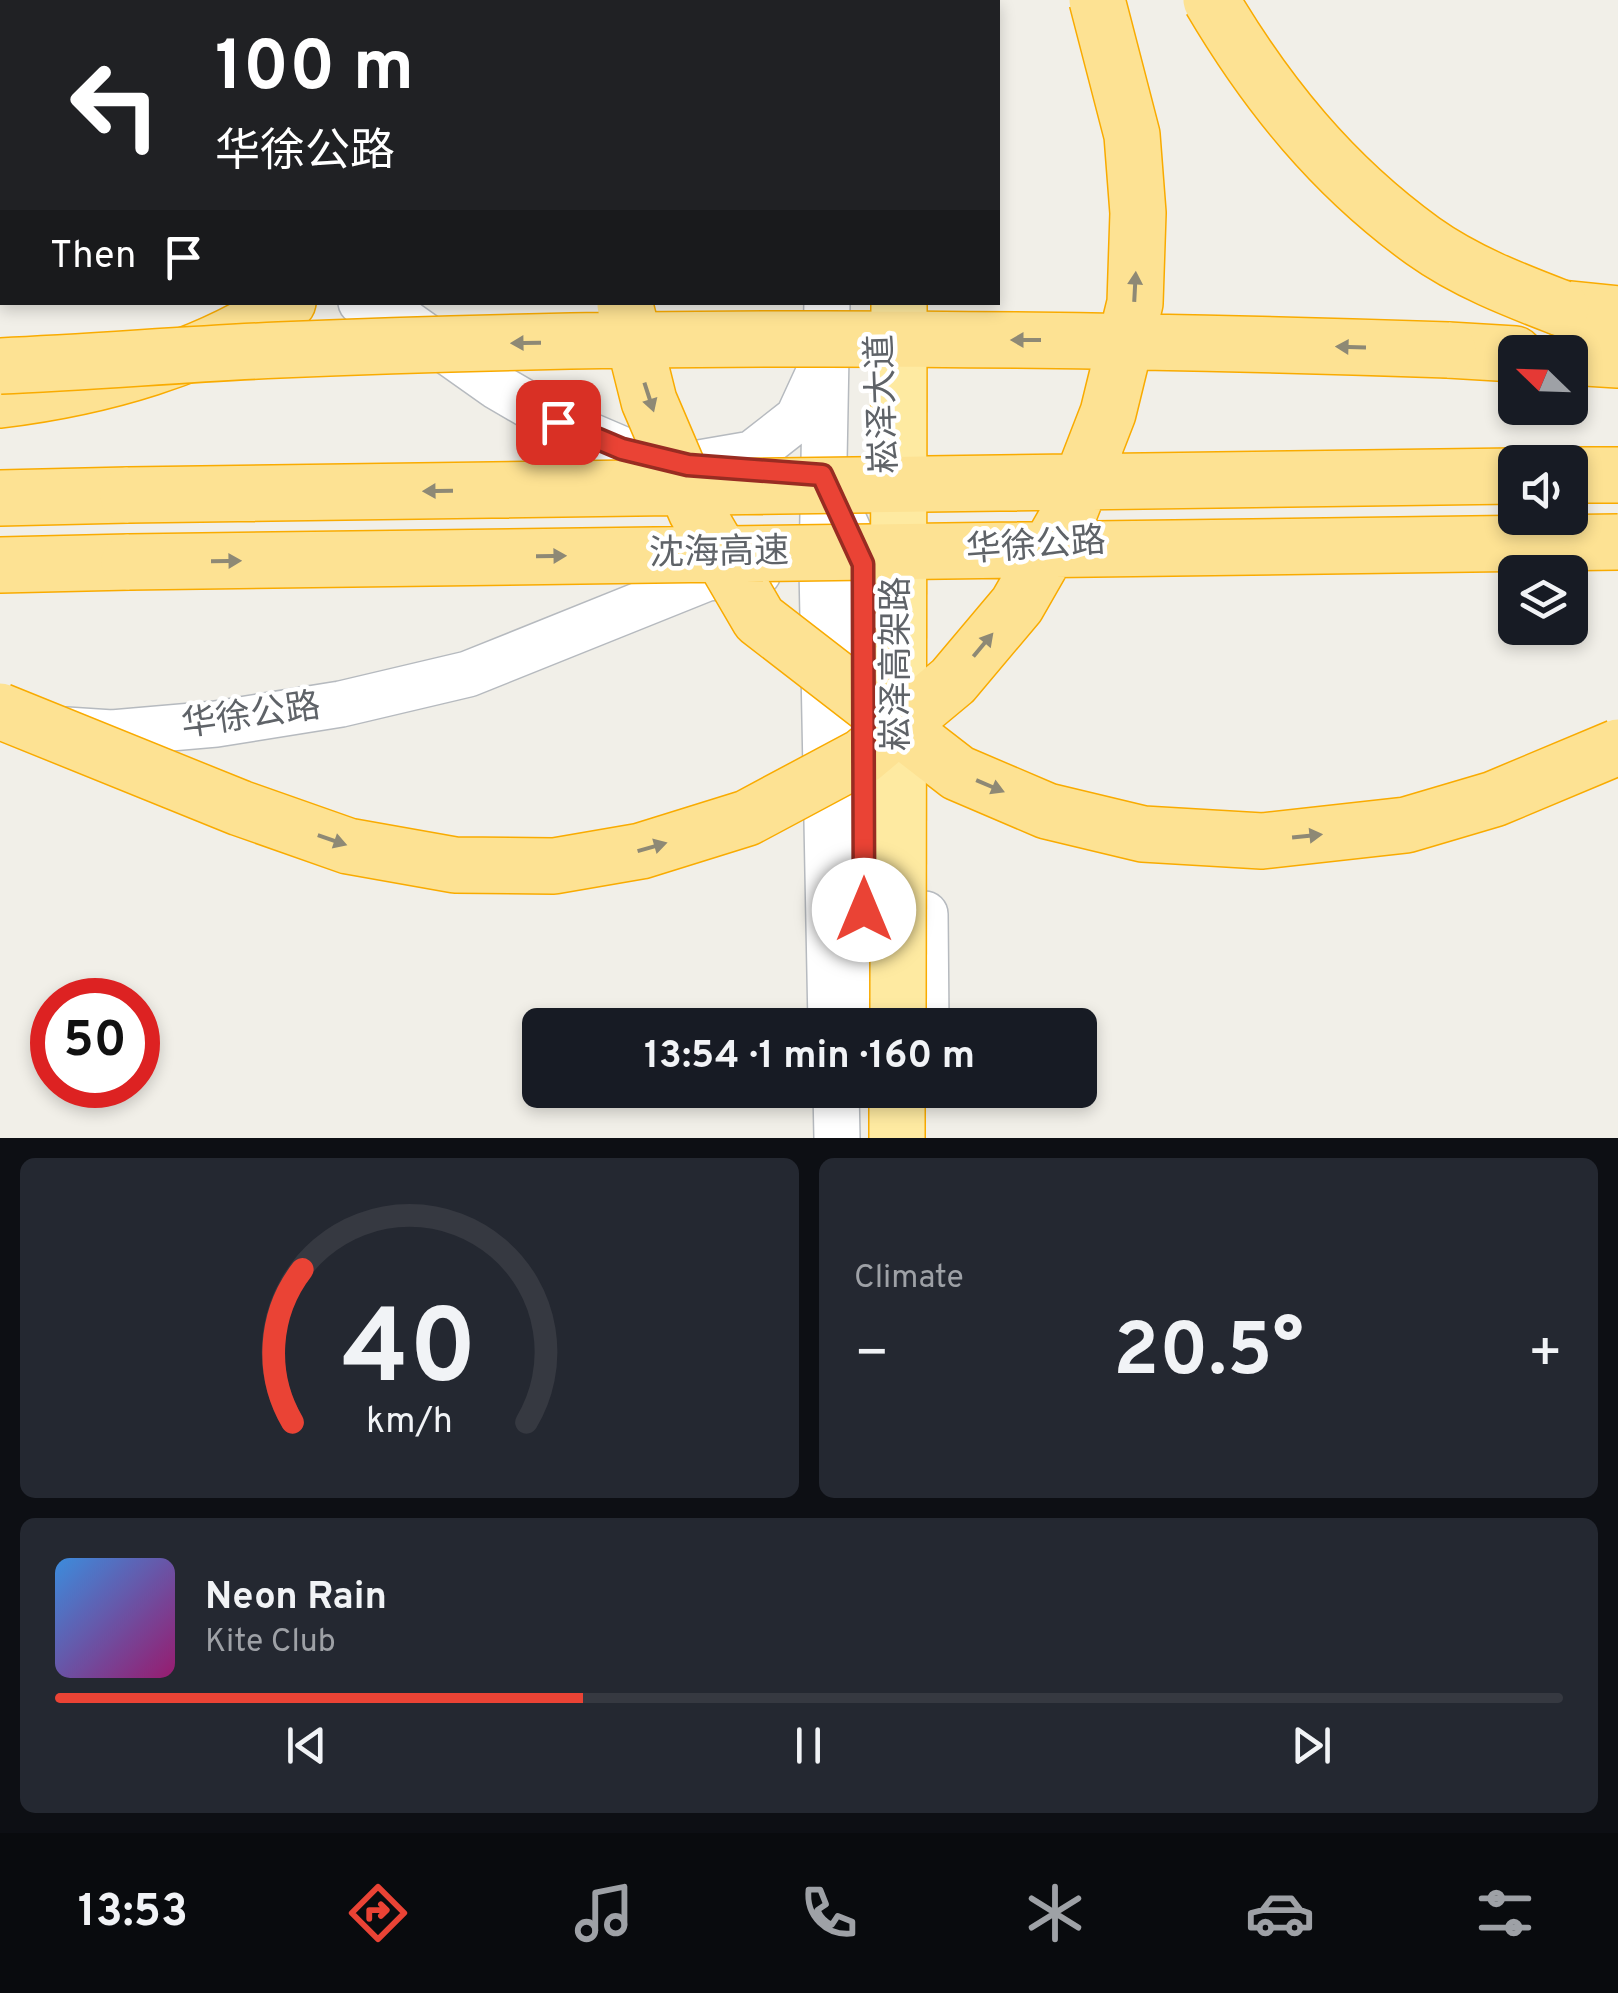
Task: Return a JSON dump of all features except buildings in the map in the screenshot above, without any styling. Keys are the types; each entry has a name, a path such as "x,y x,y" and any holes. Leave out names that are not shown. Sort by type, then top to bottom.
{"highway":[{"path":"0,711 240,808 348,846 455,865 554,866 641,851 747,818 862,756 953,681 1017,606 1068,516 1108,413 1135,303 1138,213 1132,135 1097,0"},
{"path":"1211,0 1239,48 1287,115 1352,182 1425,242 1494,282 1562,308 1618,314"},
{"path":"0,400 35,396 160,365 257,324 284,305"},
{"path":"626,305 649,401 664,438 696,512 759,619 958,773 1047,811 1143,834 1262,841 1406,825 1494,799 1618,747"},
{"name":"崧泽高架路","path":"848,1008 866,305"},
{"name":"崧泽高架路","path":"898,1008 899,305"},
{"path":"0,366 278,350 675,340 1154,340 1498,353"},
{"path":"1588,358 1618,360"},
{"path":"1588,475 1618,474"},
{"name":"沈海高速","path":"0,498 1498,476"},
{"name":"沈海高速","path":"0,565 1618,542"},
{"path":"866,1108 866,1138"},
{"path":"894,1138 896,1108"}],"main road":[{"name":"华徐公路","path":"368,305 407,323 496,386 558,422 622,449 688,465 902,482 1127,489 1498,484"},
{"path":"827,305 822,475 842,565 848,1008"},
{"name":"崧泽大道","path":"882,305 902,482 924,556 926,1008"},
{"name":"崧泽大道","path":"902,482 921,305"},
{"path":"688,465 752,454 798,418 825,360"},
{"path":"1588,483 1618,482"},
{"name":"华徐公路","path":"0,725 112,732 216,724 341,704 468,674 707,578 1126,540 1618,534"},
{"path":"623,610 705,606 748,618 792,665 815,740 846,1008"},
{"path":"836,1108 837,1138"},
{"path":"884,1108 894,1138"},
{"path":"916,1138 919,1108"}],"route":[{"path":"558,422 622,449 688,465 822,475 863,564 864,910"}]}
